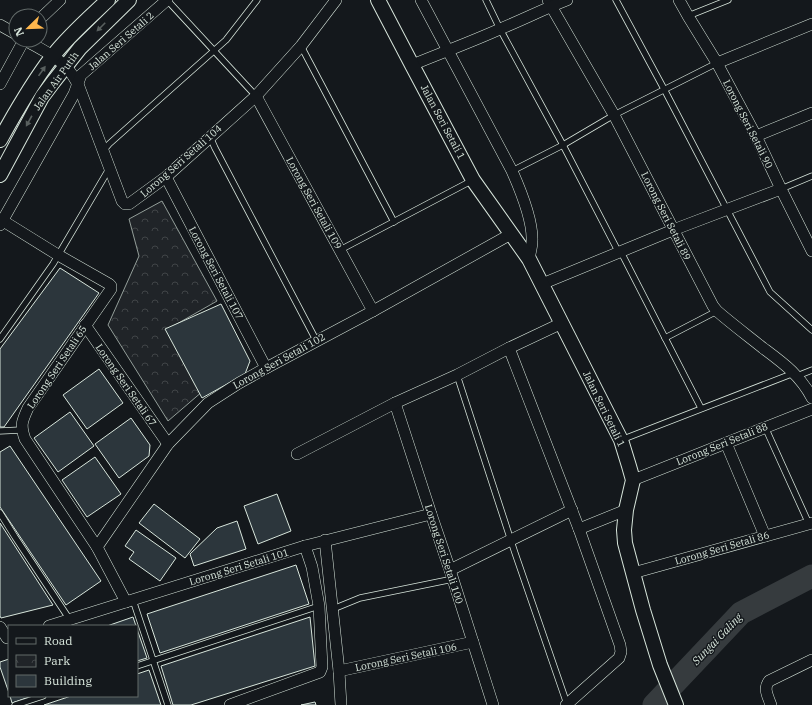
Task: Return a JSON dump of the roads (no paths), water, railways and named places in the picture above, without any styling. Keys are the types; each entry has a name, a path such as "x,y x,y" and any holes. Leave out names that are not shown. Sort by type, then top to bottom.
{"street":[{"path":"48,11 60,0"},
{"name":"Jalan Air Putih","path":"0,140 29,90 52,56 70,36 108,0"},
{"name":"Jalan Air Putih","path":"0,175 42,98 65,66 80,48 129,0"},
{"name":"Jalan Seri Setali 2","path":"1,222 74,94 82,75 167,0"},
{"name":"Lorong Seri Setali 104","path":"38,48 65,66 78,84 122,201 129,204 166,177 256,96 301,46 336,0"},
{"name":"Jalan Seri Setali 1","path":"378,0 473,180 529,259 621,440 633,480 626,510 624,530 625,543 660,665 676,705"},
{"path":"421,0 512,171 520,190 531,225 532,241 529,259"},
{"path":"412,65 500,29 549,3 567,0"},
{"name":"Lorong Seri Setali 90","path":"679,0 717,63 756,136 781,189 809,239 812,251"},
{"name":"Lorong Seri Setali 89","path":"549,3 614,115 713,306 717,311 795,374 808,390 812,398"},
{"path":"717,63 812,24"},
{"path":"0,84 20,48"},
{"name":"Lorong Seri Setali 109","path":"256,96 373,311"},
{"path":"756,136 812,113"},
{"name":"Lorong Seri Setali 107","path":"166,177 266,368"},
{"path":"542,284 673,230 781,189"},
{"name":"Lorong Seri Setali 65","path":"1,222 110,284 111,286 111,289 28,408 22,421 21,430"},
{"name":"Lorong Seri Setali 102","path":"97,547 168,444 208,403 239,383 316,340 373,311 511,234"},
{"path":"297,454 395,403 562,323"},
{"name":"Lorong Seri Setali 67","path":"85,325 168,444"},
{"path":"510,348 572,510 622,652 619,658 566,704"},
{"name":"Lorong Seri Setali 100","path":"395,403 430,514 452,574 491,705"},
{"name":"Lorong Seri Setali 88","path":"633,480 812,409"},
{"path":"21,430 24,439 97,547 129,601"},
{"path":"726,443 766,536"},
{"path":"452,574 511,540 572,510"},
{"path":"579,529 626,510"},
{"name":"Lorong Seri Setali 101","path":"52,625 325,540 430,514"},
{"name":"Lorong Seri Setali 86","path":"633,573 810,523"},
{"path":"325,540 339,671 341,705"},
{"path":"230,705 246,703 320,672 322,667 319,606 312,567 305,546"},
{"path":"0,627 5,638"},
{"name":"Lorong Seri Setali 106","path":"339,671 473,642"},
{"path":"771,705 765,690 769,681 812,660"}],"lane":[{"path":"167,0 256,96"},
{"path":"103,151 226,40 257,0"},
{"path":"486,0 701,408"},
{"path":"616,0 770,292 812,330"},
{"path":"688,16 728,0"},
{"path":"301,46 394,222"},
{"path":"512,171 563,145 614,115 717,63"},
{"path":"210,137 316,340"},
{"path":"0,339 58,255 110,168"},
{"path":"781,189 812,176"},
{"path":"340,250 473,180"},
{"path":"665,338 717,311"},
{"path":"621,440 701,408 795,374 812,370"},
{"path":"457,374 566,704"},
{"path":"765,427 810,523"},
{"path":"0,431 21,430"},
{"path":"0,513 70,620"},
{"path":"332,609 360,598 452,574"},
{"path":"129,601 153,661 168,705"},
{"path":"138,666 319,606"},
{"path":"15,705 40,697"}],"waterway":[{"name":"Sungai Galing","path":"654,705 741,613 812,576"}]}
